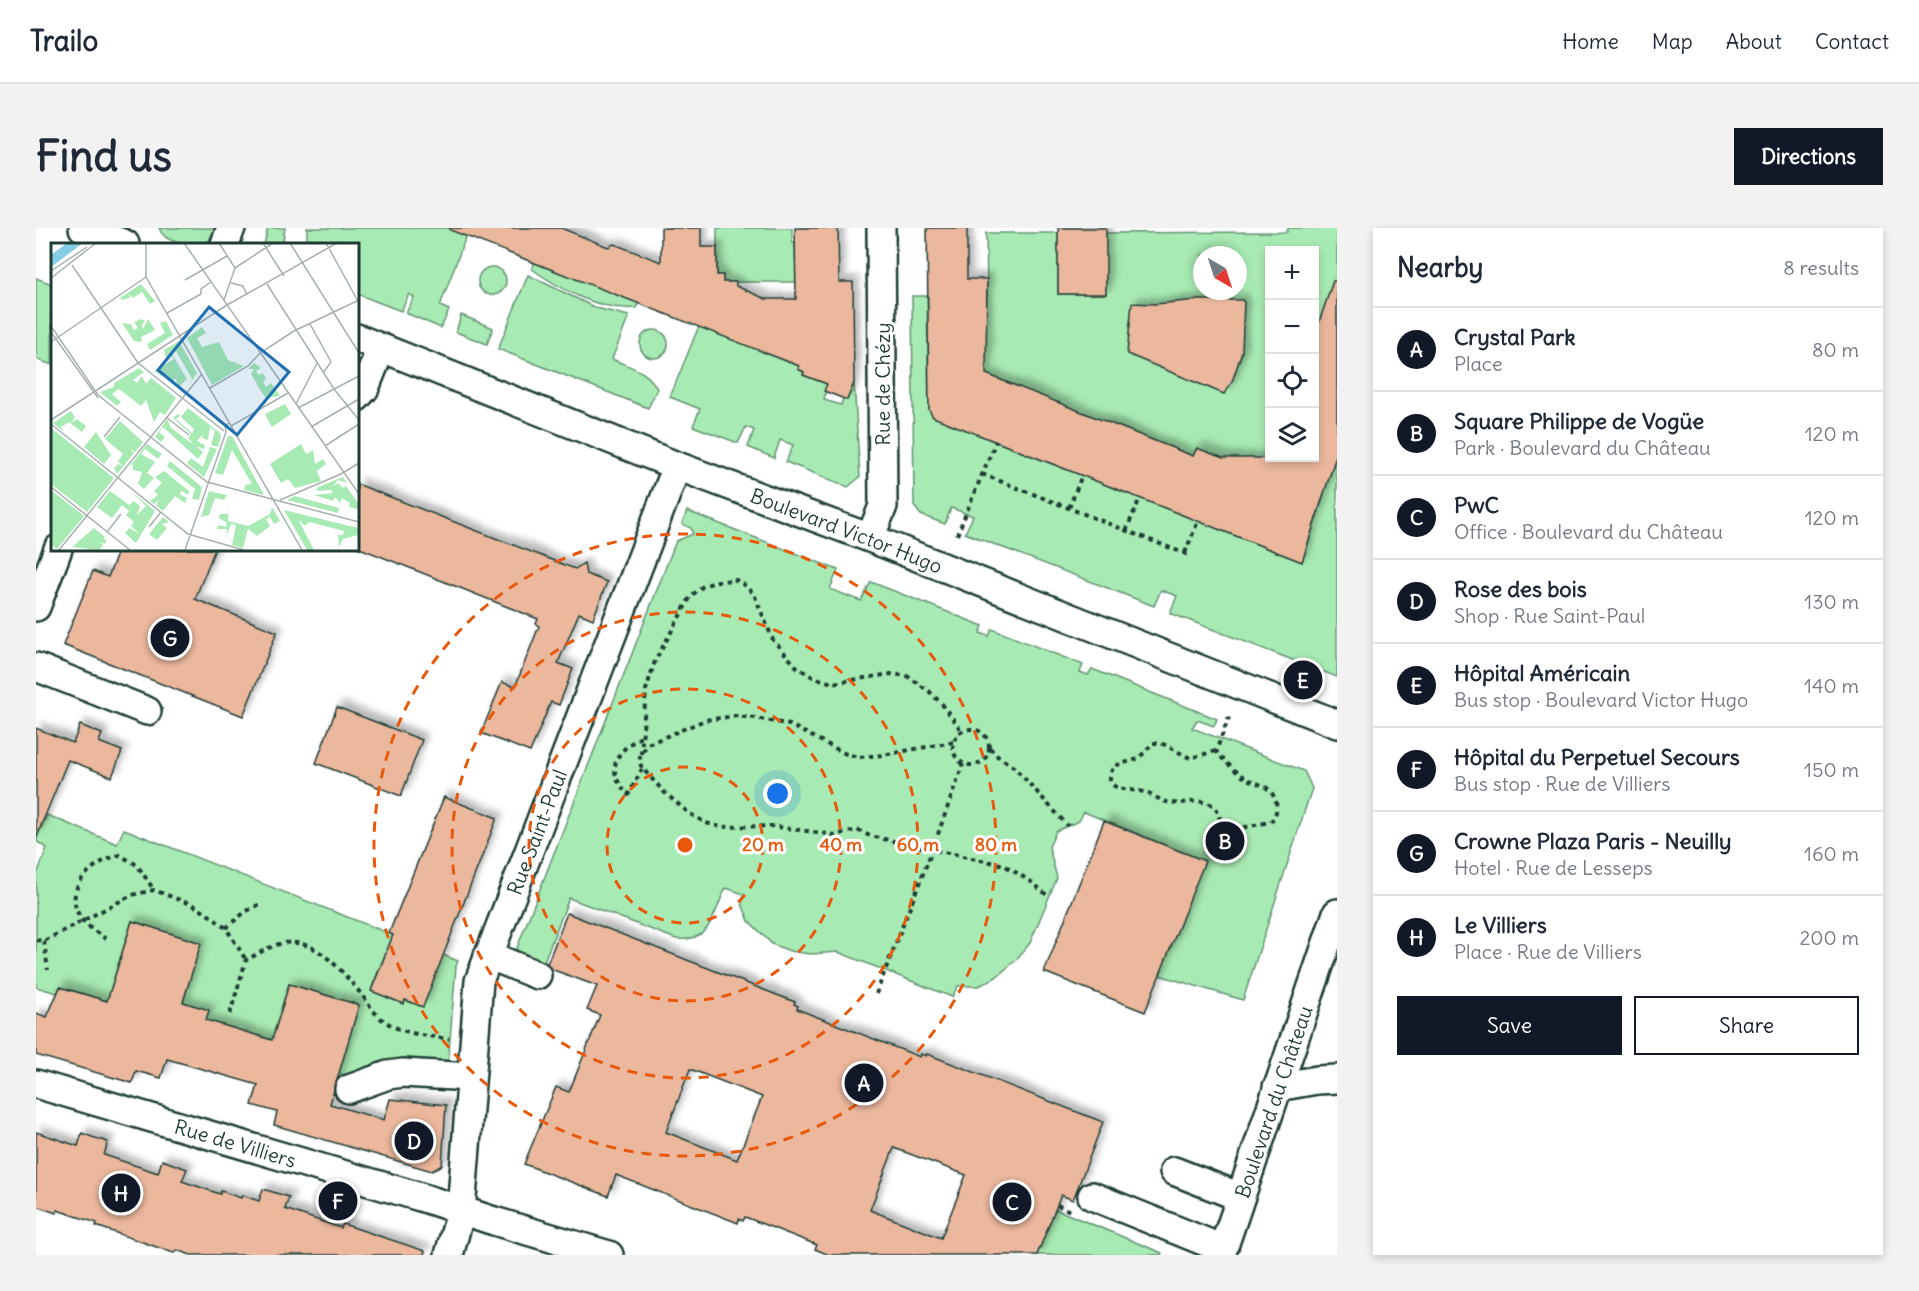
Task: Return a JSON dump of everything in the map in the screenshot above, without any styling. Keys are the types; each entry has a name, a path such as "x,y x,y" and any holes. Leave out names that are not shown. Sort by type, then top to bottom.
{"street":[{"path":"83,228 124,243"},
{"path":"128,243 136,228"},
{"path":"225,243 231,228"},
{"name":"Rue de Chézy","path":"870,538 883,506 881,228"},
{"path":"358,396 365,388 369,343"},
{"name":"Boulevard Victor Hugo","path":"369,343 677,466 870,538 1337,724"},
{"name":"Rue Saint-Paul","path":"449,1255 461,1212 478,981 677,466"},
{"path":"36,607 58,550"},
{"path":"36,667 144,716 36,679"},
{"name":"Boulevard du Château","path":"1222,1252 1337,913"},
{"path":"488,955 537,975"},
{"path":"1277,1088 1317,1080 1337,1079"},
{"path":"349,1094 404,1082 471,1082"},
{"name":"Rue de Villiers","path":"36,1084 609,1255"},
{"path":"1174,1171 1240,1197"},
{"path":"1092,1196 1222,1252"}],"path":[{"path":"957,535 996,441"},
{"path":"982,474 1191,556"},
{"path":"1069,508 1082,475"},
{"path":"1126,531 1140,498"},
{"path":"1185,554 1198,520"},
{"path":"960,732 959,727 942,704 929,691 907,676 891,674 832,683 813,677 796,667 773,640 754,594 736,580 718,581 703,586 691,596 655,661 646,690 639,761 642,768 664,793 690,814 706,823 721,827 771,826 835,835 857,830 870,836 1004,865 1033,883 1049,897"},
{"path":"641,754 648,744 705,720 735,716 789,725 846,754 859,757 883,755 953,742"},
{"path":"1216,751 1229,717"},
{"path":"971,729 982,732 989,742 988,753 981,763 963,764 954,755 953,742 960,732 971,729"},
{"path":"642,737 631,743 613,766 615,777 628,795 642,768"},
{"path":"1153,743 1161,743 1190,758 1216,751 1224,762 1244,777 1266,788 1272,795 1278,811 1276,817 1270,822 1226,831 1221,828 1219,814 1213,805 1196,800 1171,803 1136,790 1121,790 1111,781 1110,773 1114,766 1138,759 1153,743"},
{"path":"989,748 1015,768 1068,826"},
{"path":"876,994 963,764"},
{"path":"106,939 83,921 76,907 74,896 84,876 108,858 120,855 137,865 154,890 193,905 226,928 246,960"},
{"path":"36,940 44,941 132,896 154,890"},
{"path":"226,928 260,904"},
{"path":"44,941 48,970"},
{"path":"230,1014 246,960 277,945 287,943 314,948 342,972 381,1020 420,1035 474,1039"}],"green space":[{"path":"159,228 215,228 208,243 180,243 162,234"},
{"path":"268,228 285,228 283,240 294,243 264,243"},
{"path":"307,228 448,228 466,236 440,306 449,310 441,328 406,313 414,297 409,294 401,311 358,294 358,243 307,243"},
{"path":"717,228 792,228 792,243 795,243 796,282 723,282 723,275 717,275"},
{"path":"1288,228 1337,228 1337,300 1319,330 1319,246 1265,246 1265,454 1259,468 1325,489 1337,453 1337,677 1170,613 1177,596 1161,590 1154,606 965,533 973,516 951,508 945,524 921,515 914,506 912,296 927,296 929,410 933,417 1302,562 1322,501 1267,483 1197,448 1193,456 981,372 987,295 986,233 1058,233 1058,294 1106,294 1106,277 1080,276 1100,233 1287,232"},
{"path":"535,262 639,303 636,308 622,308 581,298 532,269"},
{"path":"492,267 502,271 506,281 502,291 492,295 482,291 478,281 482,271"},
{"path":"528,275 596,308 629,316 612,359 649,377 657,389 648,408 498,349"},
{"path":"36,278 51,284 51,365 36,359"},
{"path":"461,315 493,328 487,344 456,332"},
{"path":"699,326 789,362 800,363 798,369 804,372 803,375 827,384 824,400 841,405 843,398 847,400 854,383 860,477 848,487 786,462 793,445 780,440 774,458 748,447 754,430 746,427 738,443 693,426 700,409 670,397"},
{"path":"654,330 664,334 668,344 664,354 654,358 644,354 640,344 644,334"},
{"path":"687,511 838,570 830,589 861,601 871,582 983,626 980,633 989,636 992,629 1083,665 1080,672 1088,675 1092,669 1217,719 1214,726 1197,720 1192,728 1304,771 1312,788 1243,1000 1159,975 1204,861 1084,812 1079,821 1056,831 1049,847 1057,878 1030,943 1015,961 996,977 979,986 958,986 952,997 838,952 810,954 790,951 772,944 749,921 742,904 744,894 726,888 710,924 697,936 688,939 676,939 569,898 543,964 515,953 676,541 693,534 691,528 682,524"},
{"path":"47,815 117,844 124,829 393,935 372,987 387,993 386,997 403,1004 443,955 458,961 448,1064 347,1076 338,1073 359,1005 289,984 275,1029 276,1041 206,1020 208,1010 183,1002 200,943 132,921 112,985 111,1002 60,987 57,993 36,987 36,877 47,848 36,841"},
{"path":"1055,1209 1162,1253 1161,1255 1037,1255"}],"building":[{"path":"450,228 561,228 608,247 614,244 661,262 661,228 701,228 701,247 717,247 717,275 723,275 723,282 736,282 736,286 766,299 796,299 795,228 838,228 839,282 853,282 854,383 847,400 824,391 827,384 803,375 804,372 798,369 799,366 450,230"},
{"path":"927,228 967,228 967,279 987,279 986,374 1193,456 1197,448 1223,458 1265,458 1265,462 1319,462 1319,322 1333,281 1337,281 1337,453 1302,562 933,417 929,410"},
{"path":"1058,228 1106,228 1106,294 1058,294"},
{"path":"1198,300 1242,300 1244,302 1242,352 1232,382 1224,394 1127,354 1132,303 1155,304"},
{"path":"358,484 575,569 584,563 586,574 607,582 593,619 579,613 558,663 573,669 559,705 551,702 530,752 481,733 502,682 515,687 539,626 536,624 538,619 358,547"},
{"path":"119,550 215,550 195,599 277,632 243,716 63,645 93,571 108,577"},
{"path":"337,707 422,740 401,796 316,763"},
{"path":"80,725 102,734 99,742 122,751 112,777 68,760 36,838 36,728 73,743"},
{"path":"444,797 497,818 423,1007 405,1000 404,1004 371,991 393,935 389,933"},
{"path":"1104,821 1205,861 1145,1012 1044,972"},
{"path":"567,913 795,1002 797,1009 920,1057 921,1054 926,1056 927,1054 1103,1122 1073,1200 1061,1195 1037,1255 829,1255 815,1249 817,1245 745,1217 743,1221 739,1219 738,1223 616,1175 608,1196 524,1164 556,1087 569,1092 600,1015 587,1010 597,986 551,969 547,964","holes":["690,1069 762,1097 737,1160 666,1132","894,1148 966,1175 941,1238 870,1210"]},
{"path":"132,921 201,943 183,1002 209,1010 206,1020 272,1040 289,984 359,1005 330,1104 384,1120 390,1099 446,1105 442,1165 432,1171 274,1125 277,1112 252,1105 258,1085 167,1059 161,1078 136,1071 132,1083 36,1055 36,1013 47,1017 60,987 107,1001"},
{"path":"36,1132 78,1146 82,1133 108,1142 104,1155 158,1173 162,1160 187,1169 182,1181 220,1194 221,1191 259,1201 263,1189 289,1197 285,1209 341,1228 343,1224 425,1251 424,1255 191,1255 176,1250 174,1253 96,1226 97,1223 36,1206"}],"place":[{"name":"Crowne Plaza Paris - Neuilly","path":"170,638"},
{"name":"Hôpital Américain","path":"1303,680"},
{"name":"Square Philippe de Vogüe","path":"1225,841"},
{"name":"Crystal Park","path":"864,1083"},
{"name":"Rose des bois","path":"414,1141"},
{"name":"Le Villiers","path":"121,1193"},
{"name":"Hôpital du Perpetuel Secours","path":"338,1201"},
{"name":"PwC","path":"1012,1202"}]}
